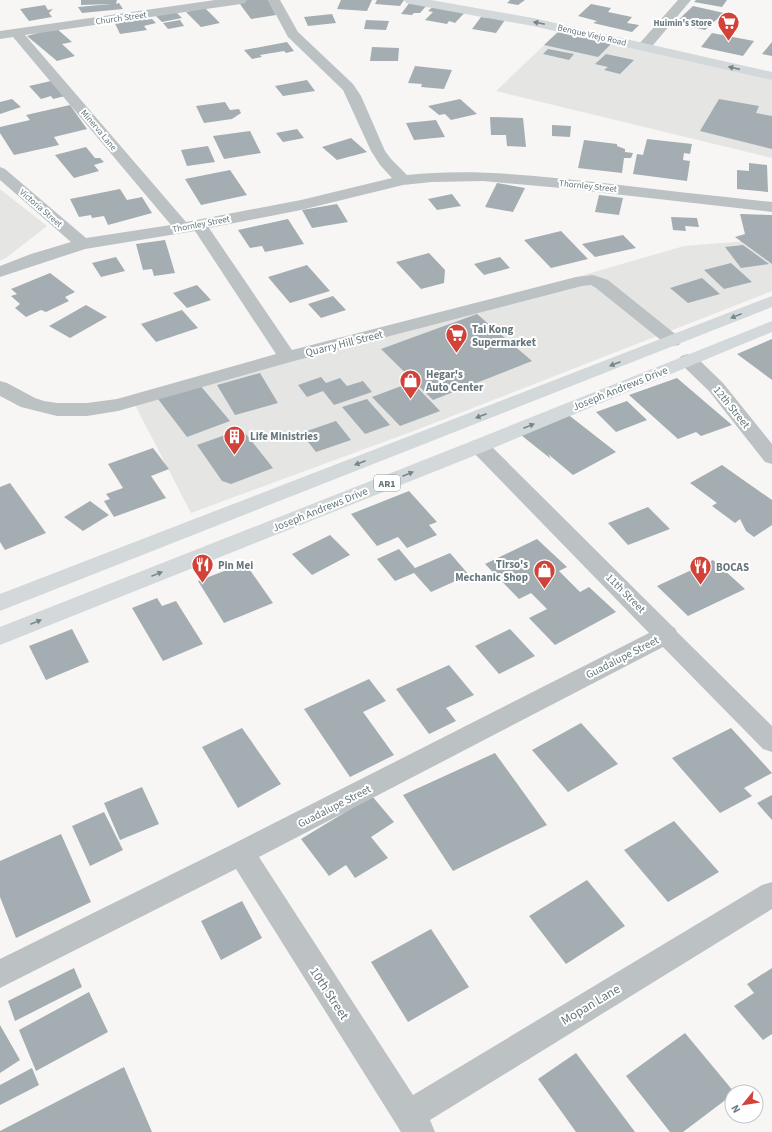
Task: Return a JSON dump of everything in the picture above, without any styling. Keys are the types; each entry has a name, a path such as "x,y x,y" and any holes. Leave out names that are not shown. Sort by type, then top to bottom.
{"main road":[{"name":"Benque Viejo Road","path":"410,0 497,14 772,76"},
{"name":"AR1","path":"0,603 772,301"},
{"name":"Joseph Andrews Drive","path":"0,636 479,446 772,326"}],"street":[{"name":"Church Street","path":"0,35 241,0"},
{"path":"274,0 293,34 348,87 354,96 378,151 385,162 403,180"},
{"path":"644,47 685,0"},
{"name":"Minerva Lane","path":"16,33 190,227 287,357"},
{"name":"Victoria Street","path":"0,172 83,244"},
{"name":"Thornley Street","path":"0,272 37,258 83,244 190,227 302,205 403,180 456,176 482,176 561,183 772,207"},
{"name":"Quarry Hill Street","path":"0,387 24,402 47,409 72,412 94,410 118,405 287,357 582,281 593,280 602,284 673,341"},
{"name":"12th Street","path":"688,360 716,387 772,457"},
{"name":"11th Street","path":"479,446 667,634 772,742"},
{"name":"Guadalupe Street","path":"0,974 241,853 667,634"},
{"name":"10th Street","path":"241,853 414,1123"},
{"name":"Mopan Lane","path":"414,1123 772,894"}],"shaded area":[{"path":"562,28 772,77 772,158 496,91"},
{"path":"0,189 47,226 0,261"},
{"path":"772,239 772,291 419,429 191,513 135,405 684,246"}],"building":[{"path":"81,0 117,0 116,4 119,3 123,9 82,13 78,7 111,4 81,5"},
{"path":"237,0 268,0 276,15 251,19"},
{"path":"341,0 372,0 367,11 337,9"},
{"path":"377,0 404,0 400,6 375,4"},
{"path":"510,0 525,0 518,5 507,3"},
{"path":"696,0 727,0 722,7 694,2"},
{"path":"410,2 427,5 420,13 414,13 412,15 401,14"},
{"path":"436,4 468,9 455,23 449,21 447,24 425,20 433,12 428,11"},
{"path":"591,4 611,8 608,12 632,17 627,23 639,25 632,32 593,23 597,21 578,16"},
{"path":"45,5 48,10 53,9 49,13 52,17 29,21 20,9"},
{"path":"693,6 724,13 705,30 675,23"},
{"path":"205,8 220,23 201,27 186,12"},
{"path":"176,12 182,18 162,22 156,16"},
{"path":"332,14 336,23 308,26 304,17"},
{"path":"143,15 145,20 152,19 156,23 144,26 147,30 120,34 113,19"},
{"path":"481,17 505,20 496,33 472,29"},
{"path":"180,20 184,26 168,29 163,23"},
{"path":"366,20 389,21 386,30 364,29"},
{"path":"56,28 72,42 62,44 75,56 57,61 27,36"},
{"path":"558,32 612,43 598,57 544,45"},
{"path":"712,33 754,41 743,56 701,47"},
{"path":"287,42 294,51 260,55 262,57 252,59 244,50"},
{"path":"772,42 772,56 762,54"},
{"path":"372,47 399,48 398,61 370,61"},
{"path":"548,49 574,54 569,60 543,54"},
{"path":"606,54 634,60 620,74 604,70 608,67 595,64"},
{"path":"415,66 452,70 444,89 421,87 422,84 408,83"},
{"path":"307,80 315,91 283,96 275,86"},
{"path":"51,81 65,96 53,99 51,96 41,99 29,86"},
{"path":"12,99 21,107 0,114 0,102"},
{"path":"460,99 477,114 451,120 445,114 439,115 428,106"},
{"path":"719,99 759,106 756,113 772,116 772,149 700,131"},
{"path":"225,102 230,110 239,109 241,113 232,119 204,123 196,106"},
{"path":"70,105 87,129 54,137 59,145 14,155 0,133 0,127 30,120 26,115"},
{"path":"490,117 523,118 526,147 507,146 506,135 491,135"},
{"path":"436,120 445,137 414,140 406,123"},
{"path":"552,125 571,126 570,137 552,136"},
{"path":"297,129 304,138 283,142 276,133"},
{"path":"250,131 261,153 224,159 213,136"},
{"path":"351,138 367,152 337,160 322,147"},
{"path":"647,139 692,144 690,154 684,153 683,160 690,161 687,181 633,174 637,154 643,155"},
{"path":"584,140 617,144 617,146 625,149 625,152 633,153 631,158 624,158 622,173 578,168"},
{"path":"208,146 215,162 187,166 181,150"},
{"path":"86,147 95,158 100,158 104,162 94,165 99,171 74,178 55,155"},
{"path":"749,163 767,165 768,192 737,189 737,170 749,171"},
{"path":"230,170 247,195 201,205 185,179"},
{"path":"497,183 525,188 513,212 485,207"},
{"path":"120,189 127,200 142,197 152,213 108,225 104,216 92,218 91,215 79,217 70,199"},
{"path":"452,194 461,206 437,210 428,199"},
{"path":"599,195 623,198 619,215 595,212"},
{"path":"337,204 348,222 312,228 302,210"},
{"path":"740,214 772,215 772,264 735,237 745,234"},
{"path":"671,217 697,218 699,227 685,226 686,231 673,230"},
{"path":"288,219 304,244 265,252 262,246 250,248 238,230"},
{"path":"561,231 588,259 551,268 524,240"},
{"path":"623,235 636,248 595,257 582,244"},
{"path":"165,240 175,273 154,276 152,269 143,270 136,244"},
{"path":"743,245 769,264 741,268 725,247"},
{"path":"429,253 445,270 444,283 421,289 396,262"},
{"path":"116,257 125,271 101,277 92,263"},
{"path":"500,257 510,268 484,275 474,264"},
{"path":"731,263 752,282 724,289 704,270"},
{"path":"307,265 330,291 290,303 268,277"},
{"path":"50,273 75,292 65,297 69,301 46,312 41,310 26,317 15,308 20,304 11,296 17,294 11,289"},
{"path":"702,278 720,294 688,303 670,288"},
{"path":"197,285 211,300 187,308 173,293"},
{"path":"333,296 346,310 321,318 308,304"},
{"path":"86,305 107,317 70,338 49,326"},
{"path":"182,310 198,328 156,342 141,324"},
{"name":"Tai Kong Supermarket","path":"477,314 532,361 433,400 381,349"},
{"path":"772,339 772,380 737,354"},
{"path":"260,373 278,403 235,415 217,385"},
{"path":"321,377 326,383 340,378 347,386 363,381 372,392 334,405 323,391 307,397 298,385"},
{"path":"677,378 732,425 701,436 696,432 678,439 629,395"},
{"path":"412,382 440,411 400,426 372,397"},
{"path":"199,384 230,421 187,437 158,399"},
{"path":"367,399 390,425 365,434 342,407"},
{"path":"627,401 647,420 616,432 596,412"},
{"path":"566,413 616,452 573,475 548,454 551,459 521,435"},
{"path":"336,421 351,440 316,452 301,433"},
{"name":"Life Ministries","path":"242,429 273,468 231,484 222,481 197,445"},
{"path":"153,448 169,469 151,476 166,498 114,517 104,501 110,499 106,494 123,488 108,464"},
{"path":"722,465 772,500 772,525 754,537 746,531 740,519 735,523 712,506 717,503 690,483"},
{"path":"10,483 46,533 5,550 0,542 0,487"},
{"path":"409,491 437,522 429,525 437,535 407,548 398,537 377,546 351,514"},
{"path":"90,501 109,515 83,531 64,517"},
{"path":"648,507 670,529 628,545 608,523"},
{"path":"330,535 350,555 312,575 292,554"},
{"name":"Tirso's Mechanic Shop","path":"537,539 567,567 559,571 580,592 589,587 616,612 555,645 529,618 547,609 531,593 519,599 485,564"},
{"path":"399,549 415,568 450,553 469,575 431,592 414,573 395,581 377,559"},
{"name":"BOCAS","path":"713,560 745,589 688,616 657,586"},
{"path":"245,563 273,603 224,623 198,581"},
{"path":"157,598 162,606 176,601 203,644 163,661 132,608"},
{"path":"72,629 89,662 46,680 29,646"},
{"path":"510,629 535,656 499,674 475,646"},
{"path":"449,665 474,695 446,708 456,721 429,734 396,689"},
{"path":"369,679 386,701 363,712 394,755 350,777 304,709"},
{"path":"581,723 618,764 568,792 532,750"},
{"path":"242,728 281,784 238,808 202,747"},
{"path":"731,728 772,773 744,788 752,796 720,813 672,758"},
{"path":"495,753 547,825 453,871 403,795"},
{"path":"142,787 159,824 120,840 104,803"},
{"path":"772,795 772,820 757,803"},
{"path":"372,796 394,822 371,837 388,858 355,878 346,865 329,876 301,839"},
{"path":"104,812 123,850 90,866 72,826"},
{"path":"674,821 719,872 668,902 624,850"},
{"path":"61,834 91,902 16,938 0,897 0,861"},
{"path":"587,880 625,926 566,964 529,916"},
{"path":"242,901 262,938 221,960 201,921"},
{"path":"431,929 469,987 408,1022 371,962"},
{"path":"74,968 82,987 15,1021 8,1001"},
{"path":"772,968 772,1034 763,1040 734,1006 754,993 747,984"},
{"path":"89,992 108,1032 36,1071 19,1030"},
{"path":"0,1025 20,1060 0,1073"},
{"path":"685,1033 727,1084 724,1084 724,1101 683,1132 670,1132 626,1076"},
{"path":"576,1053 635,1132 576,1132 538,1079"},
{"path":"124,1067 152,1132 0,1132 0,1131"},
{"path":"32,1068 39,1085 0,1105 0,1085"}],"place":[{"name":"Huimin's Store","path":"728,42"},
{"name":"Tai Kong Supermarket","path":"456,354"},
{"name":"Hegar's Auto Center","path":"410,400"},
{"name":"Life Ministries","path":"235,456"},
{"name":"Pin Mei","path":"203,584"},
{"name":"BOCAS","path":"701,586"},
{"name":"Tirso's Mechanic Shop","path":"544,590"}]}
